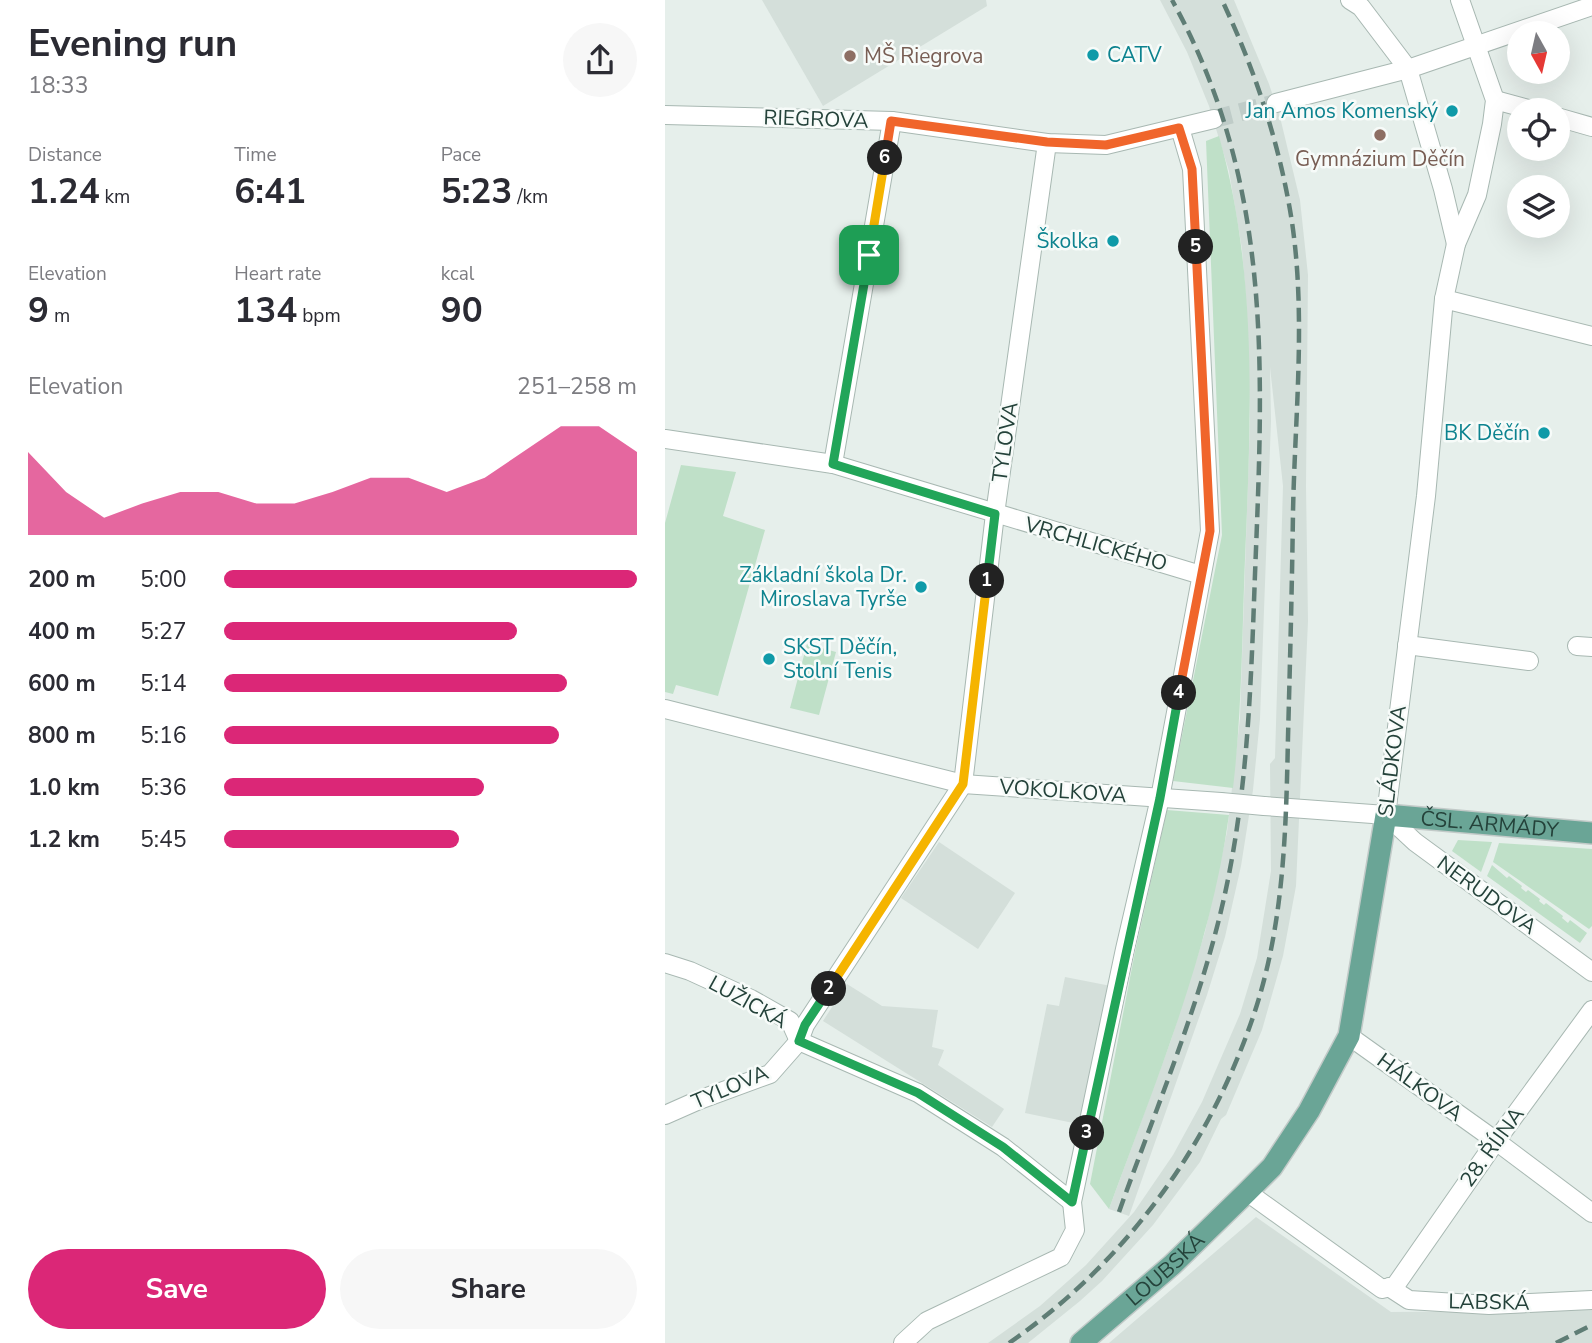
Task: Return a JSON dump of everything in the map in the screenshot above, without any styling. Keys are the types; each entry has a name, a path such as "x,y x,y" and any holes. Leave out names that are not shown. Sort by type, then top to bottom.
{"main road":[{"name":"ČSL. ARMÁDY","path":"1386,815 1592,833"},
{"name":"SLÁDKOVA","path":"1247,1192 1272,1167 1309,1111 1349,1036 1386,815"},
{"name":"LOUBSKÁ","path":"1081,1343 1172,1265 1247,1192"}],"street":[{"path":"1350,0 1361,7 1408,69 1456,244"},
{"path":"1456,244 1477,195 1495,100 1460,0"},
{"path":"1276,103 1408,69 1592,6"},
{"path":"1495,100 1507,103"},
{"name":"RIEGROVA","path":"665,116 891,121 1047,142 1106,145 1214,119"},
{"path":"833,464 891,121"},
{"path":"1570,121 1592,127"},
{"path":"903,1343 927,1321 1061,1257 1076,1230 1072,1202 1160,798 1210,531 1192,169 1179,128"},
{"name":"TYLOVA","path":"665,1115 770,1074 799,1041 805,1025 963,784 995,514 1047,142"},
{"name":"SLÁDKOVA","path":"1386,815 1426,496 1444,299 1456,244"},
{"path":"1444,299 1592,336"},
{"name":"VRCHLICKÉHO","path":"665,439 833,464 1201,575"},
{"path":"1407,645 1528,661"},
{"name":"VOKOLKOVA","path":"665,709 963,784 1386,815"},
{"name":"NERUDOVA","path":"1386,815 1415,842 1592,972"},
{"name":"LUŽICKÁ","path":"665,963 739,993 790,1021 799,1041 918,1093 1003,1147 1072,1202"},
{"name":"28. ŘÍJNA","path":"1392,1287 1592,1010"},
{"name":"HÁLKOVA","path":"1349,1036 1592,1213"},
{"name":"LABSKÁ","path":"1247,1192 1381,1289 1392,1287 1409,1300 1489,1305 1592,1300"}],"shaded area":[{"name":"MŠ Riegrova","path":"762,0 986,0 987,6 823,106"},
{"path":"1160,0 1234,0 1280,117 1300,200 1308,275 1308,621 1296,886 1283,956 1262,1030 1226,1115 1221,1119 1200,1162 1153,1225 1080,1301 1028,1343 988,1343 1040,1306 1086,1265 1134,1212 1173,1155 1202,1102 1240,1014 1257,958 1271,871 1270,764 1275,758 1283,486 1270,367 1271,421 1260,719 1253,790 1241,866 1225,937 1207,995 1129,1216 1109,1209 1171,1040 1205,932 1227,832 1240,718 1250,421 1242,249 1229,171 1209,106 1187,52"},
{"path":"939,842 1015,893 978,949 901,898"},
{"path":"1065,977 1111,986 1083,1125 1025,1113 1047,1004 1059,1006"},
{"path":"847,984 882,1006 938,1010 932,1047 944,1050 938,1065 1004,1109 992,1127 823,1021"},
{"path":"1256,1217 1391,1312 1592,1310 1592,1343 1109,1343"}],"green space":[{"path":"1219,136 1232,188 1240,240 1249,346 1249,452 1241,674 1233,788 1173,781 1222,535 1206,141"},
{"path":"681,465 736,472 723,516 765,530 718,696 676,685 673,694 665,692 665,523"},
{"path":"807,644 836,652 819,715 790,708"},
{"path":"1167,810 1229,815 1209,916 1195,966 1163,1064 1109,1209 1090,1184 1135,952"},
{"path":"1458,840 1492,842 1481,872 1452,851"},
{"path":"1499,843 1592,849 1592,926 1589,929 1493,862"},
{"path":"1492,865 1522,886 1526,892 1528,890 1540,899 1544,905 1546,903 1568,923 1570,920 1587,933 1580,943 1487,876"}],"tunnel":[{"path":"1214,119 1276,103"}],"railway":[{"path":"1119,1212 1190,1017 1224,898 1243,777 1252,656 1260,425 1255,280 1245,209 1229,139 1205,69 1172,0"},
{"path":"1009,1343 1051,1312 1125,1240 1186,1157 1212,1113 1253,1017 1277,913 1287,773 1299,355 1297,276 1288,199 1276,148 1253,73 1222,0"},
{"path":"1556,1343 1592,1325"}],"place":[{"name":"CATV","path":"1093,55"},
{"name":"MŠ Riegrova","path":"850,56"},
{"name":"Jan Amos Komenský","path":"1452,111"},
{"name":"Gymnázium Děčín","path":"1380,135"},
{"name":"Školka","path":"1113,241"},
{"name":"BK Děčín","path":"1544,433"},
{"name":"Základní škola Dr. Miroslava Tyrše","path":"921,587"},
{"name":"SKST Děčín, Stolní Tenis","path":"769,659"}],"route":[{"path":"891,121 1047,142 1106,145 1179,128 1192,169 1210,531 1160,798 1072,1202 1003,1147 918,1093 799,1041 805,1025 963,784 995,514 833,464 869,255 891,121"}]}
